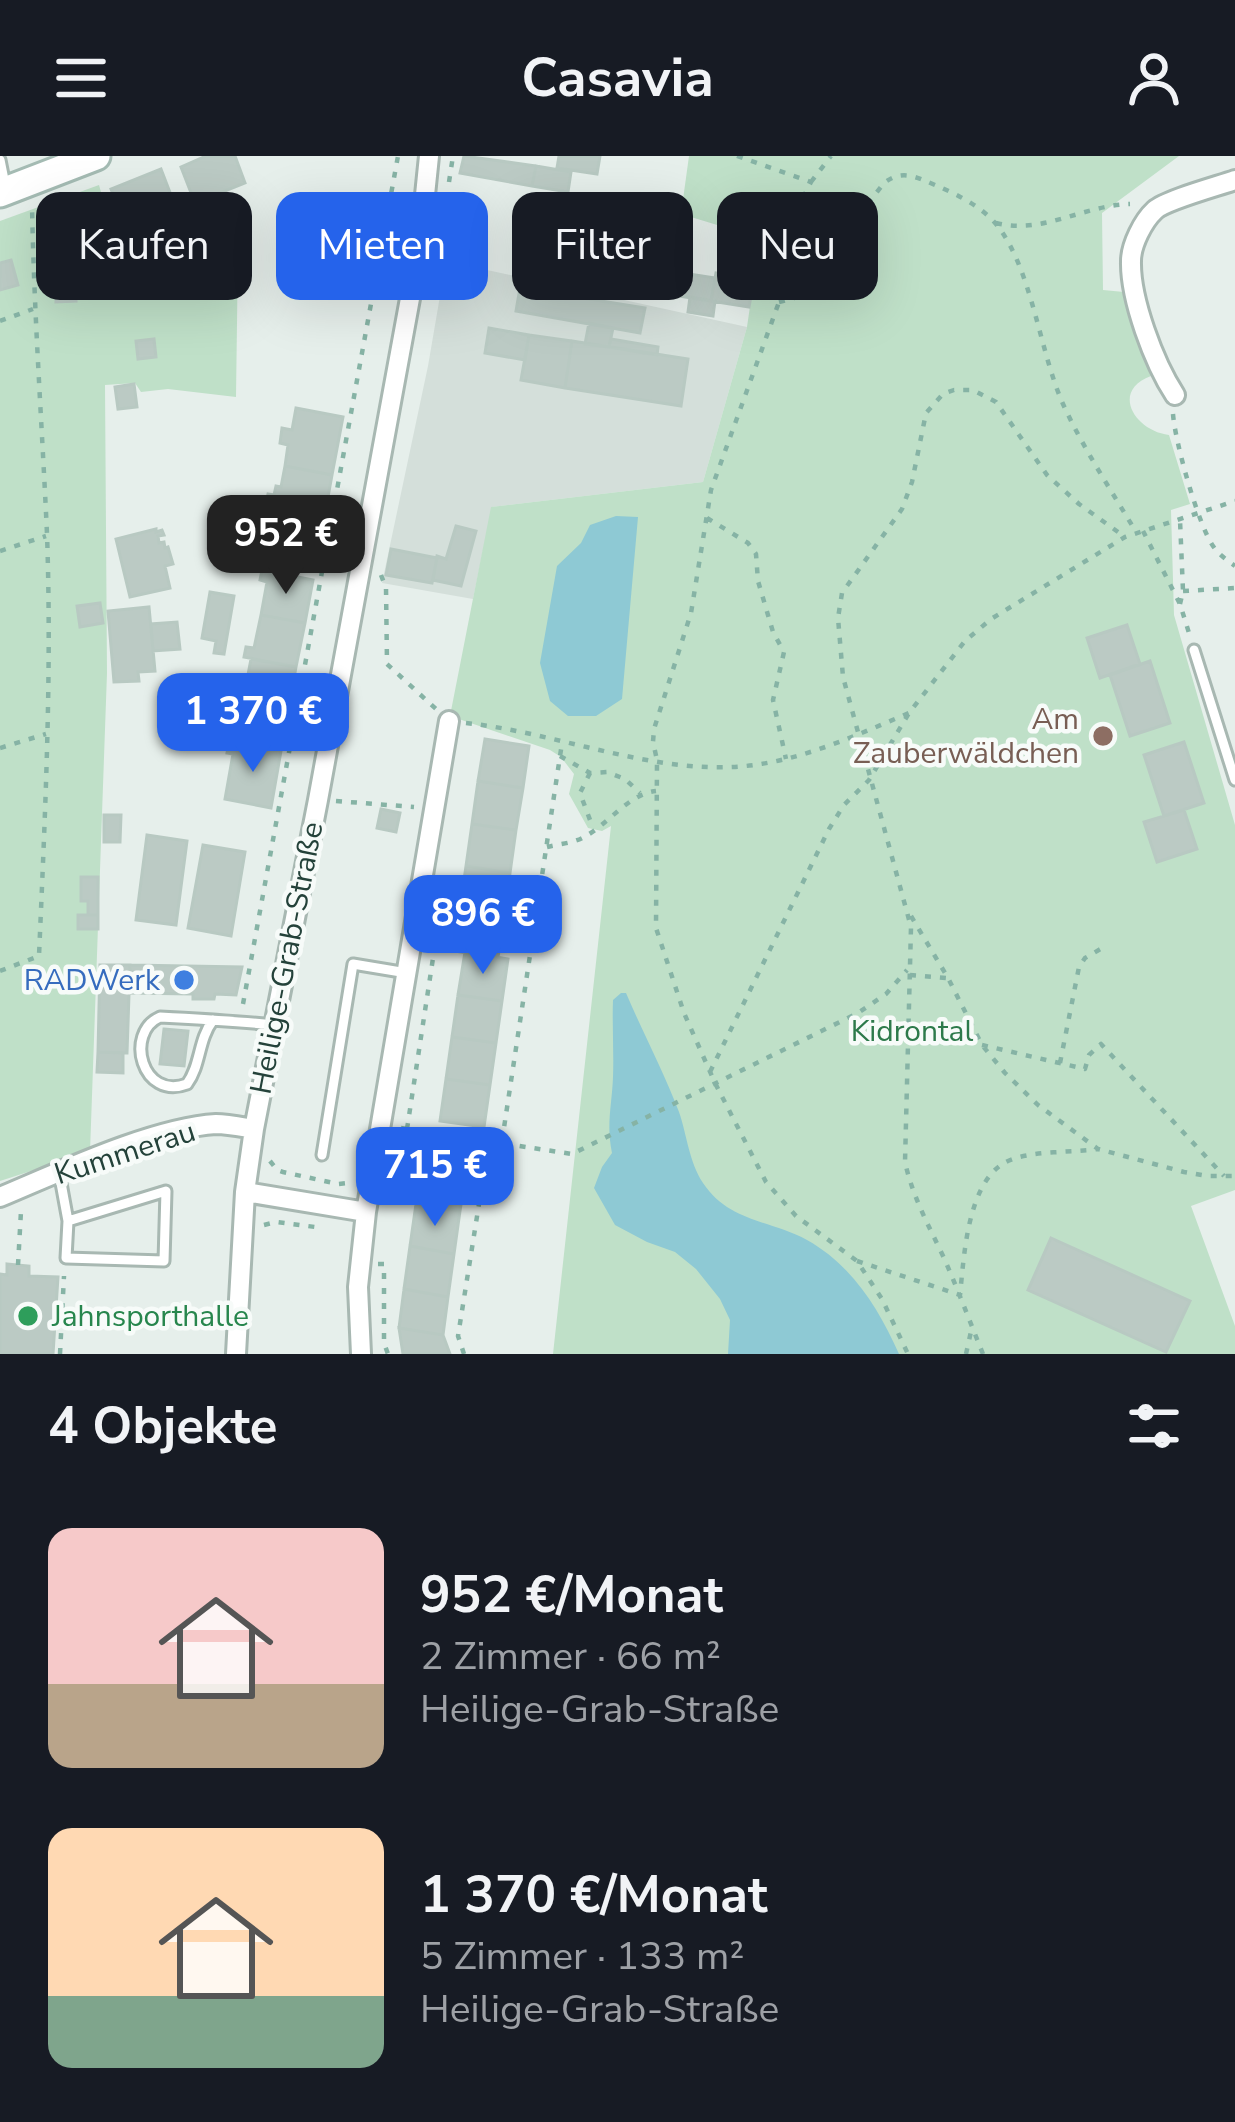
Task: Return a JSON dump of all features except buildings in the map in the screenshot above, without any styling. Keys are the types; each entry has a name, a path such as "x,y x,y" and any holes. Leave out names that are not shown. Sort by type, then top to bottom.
{"street":[{"path":"13,188 96,156"},
{"name":"Heilige-Grab-Straße","path":"236,1354 244,1192 254,1129 420,244 429,156"},
{"path":"1175,395 1150,347 1130,265 1132,244 1156,209 1235,180"},
{"path":"361,1354 358,1287 366,1212 449,722"},
{"name":"Kummerau","path":"0,1197 168,1134 217,1124 254,1129"},
{"path":"244,1192 366,1212"}],"lane":[{"path":"0,160 13,188"},
{"path":"1194,650 1235,780"},
{"path":"322,1155 353,964 407,973"},
{"path":"213,1020 187,1084 168,1088 158,1084 141,1053 142,1036 153,1019 160,1017 213,1020 274,1024"},
{"path":"59,1172 68,1221 66,1258 164,1261 166,1191 68,1221"}],"path":[{"path":"239,1022 398,156"},
{"path":"737,156 811,182"},
{"path":"831,156 811,182 774,256 779,302 711,490 692,613 654,729 658,760 656,928 683,1012 766,1181 796,1216 857,1261 960,1295"},
{"path":"779,302 794,298 884,183 901,174 950,191 996,223 1016,257 1050,374 1068,415 1180,604 1194,650"},
{"path":"0,971 39,956 49,733 47,536 33,309 13,188"},
{"path":"996,223 1029,227 1115,204 1156,209"},
{"path":"0,321 33,309"},
{"path":"983,1354 922,1216 905,1162 911,927 843,677 838,618 842,592 902,509 926,413 943,394 964,389 996,402 1058,487 1126,537"},
{"path":"1175,395 1177,441 1199,512 1211,544 1235,566"},
{"path":"710,1072 829,829 869,780 909,713 965,641 991,619 1126,537 1235,501"},
{"path":"707,518 748,543 756,554 772,632 784,652 773,700 786,759"},
{"path":"1180,519 1180,604"},
{"path":"0,551 47,536"},
{"path":"379,571 386,588 387,664 449,722 518,729 562,743 694,766 734,767 820,750 909,713"},
{"path":"1183,591 1235,588"},
{"path":"0,748 49,733"},
{"path":"502,1142 562,743"},
{"path":"560,757 590,772 625,779 640,793"},
{"path":"590,772 580,793 594,831"},
{"path":"547,847 580,840 640,793 657,791"},
{"path":"318,800 435,808"},
{"path":"406,1129 445,881"},
{"path":"908,911 982,1045 1038,1105 1098,1149"},
{"path":"1060,1063 1079,968 1104,946"},
{"path":"382,1127 572,1154 878,1001 911,965"},
{"path":"910,975 948,978"},
{"path":"982,1045 1085,1069 1089,1055 1101,1044 1225,1176"},
{"path":"464,1354 458,1336 489,1141"},
{"path":"960,1295 968,1221 988,1180 1004,1163 1098,1149 1184,1172 1235,1175"},
{"path":"18,1265 22,1188"},
{"path":"260,1228 276,1222 338,1230"},
{"path":"59,1354 66,1258"},
{"path":"857,1261 882,1299 908,1354"},
{"path":"966,1354 972,1327"},
{"path":"384,1343 388,1354"}],"shaded area":[{"path":"488,270 512,275 512,300 624,300 747,327 703,482 492,507 473,599 382,583 439,300 488,300"}],"green space":[{"name":"Kidrontal","path":"689,156 1179,156 1102,213 1103,290 1124,292 1151,376 1132,391 1132,410 1146,426 1169,435 1190,504 1171,510 1174,615 1235,825 1235,1190 1191,1206 1235,1326 1235,1354 553,1354 611,826 602,831 588,828 569,794 574,774 561,757 450,716 491,507 703,482 751,300 878,300 878,192 717,192 717,225 693,218 693,192 684,192"},
{"path":"36,208 36,300 237,300 236,397 168,389 141,392 135,383 105,385 107,673 90,1152 0,1181 0,221"}],"water":[{"path":"616,516 638,517 622,699 596,716 568,716 550,701 540,663 557,566 581,543 590,525"},
{"path":"626,993 667,1082 694,1166 713,1196 751,1219 807,1240 838,1262 873,1305 899,1354 728,1354 730,1320 696,1269 675,1252 615,1225 594,1188 612,1153 613,1000"}],"place":[{"name":"Am Zauberwäldchen","path":"1103,736"},
{"name":"RADWerk","path":"184,980"},
{"name":"Jahnsporthalle","path":"28,1316"}]}
